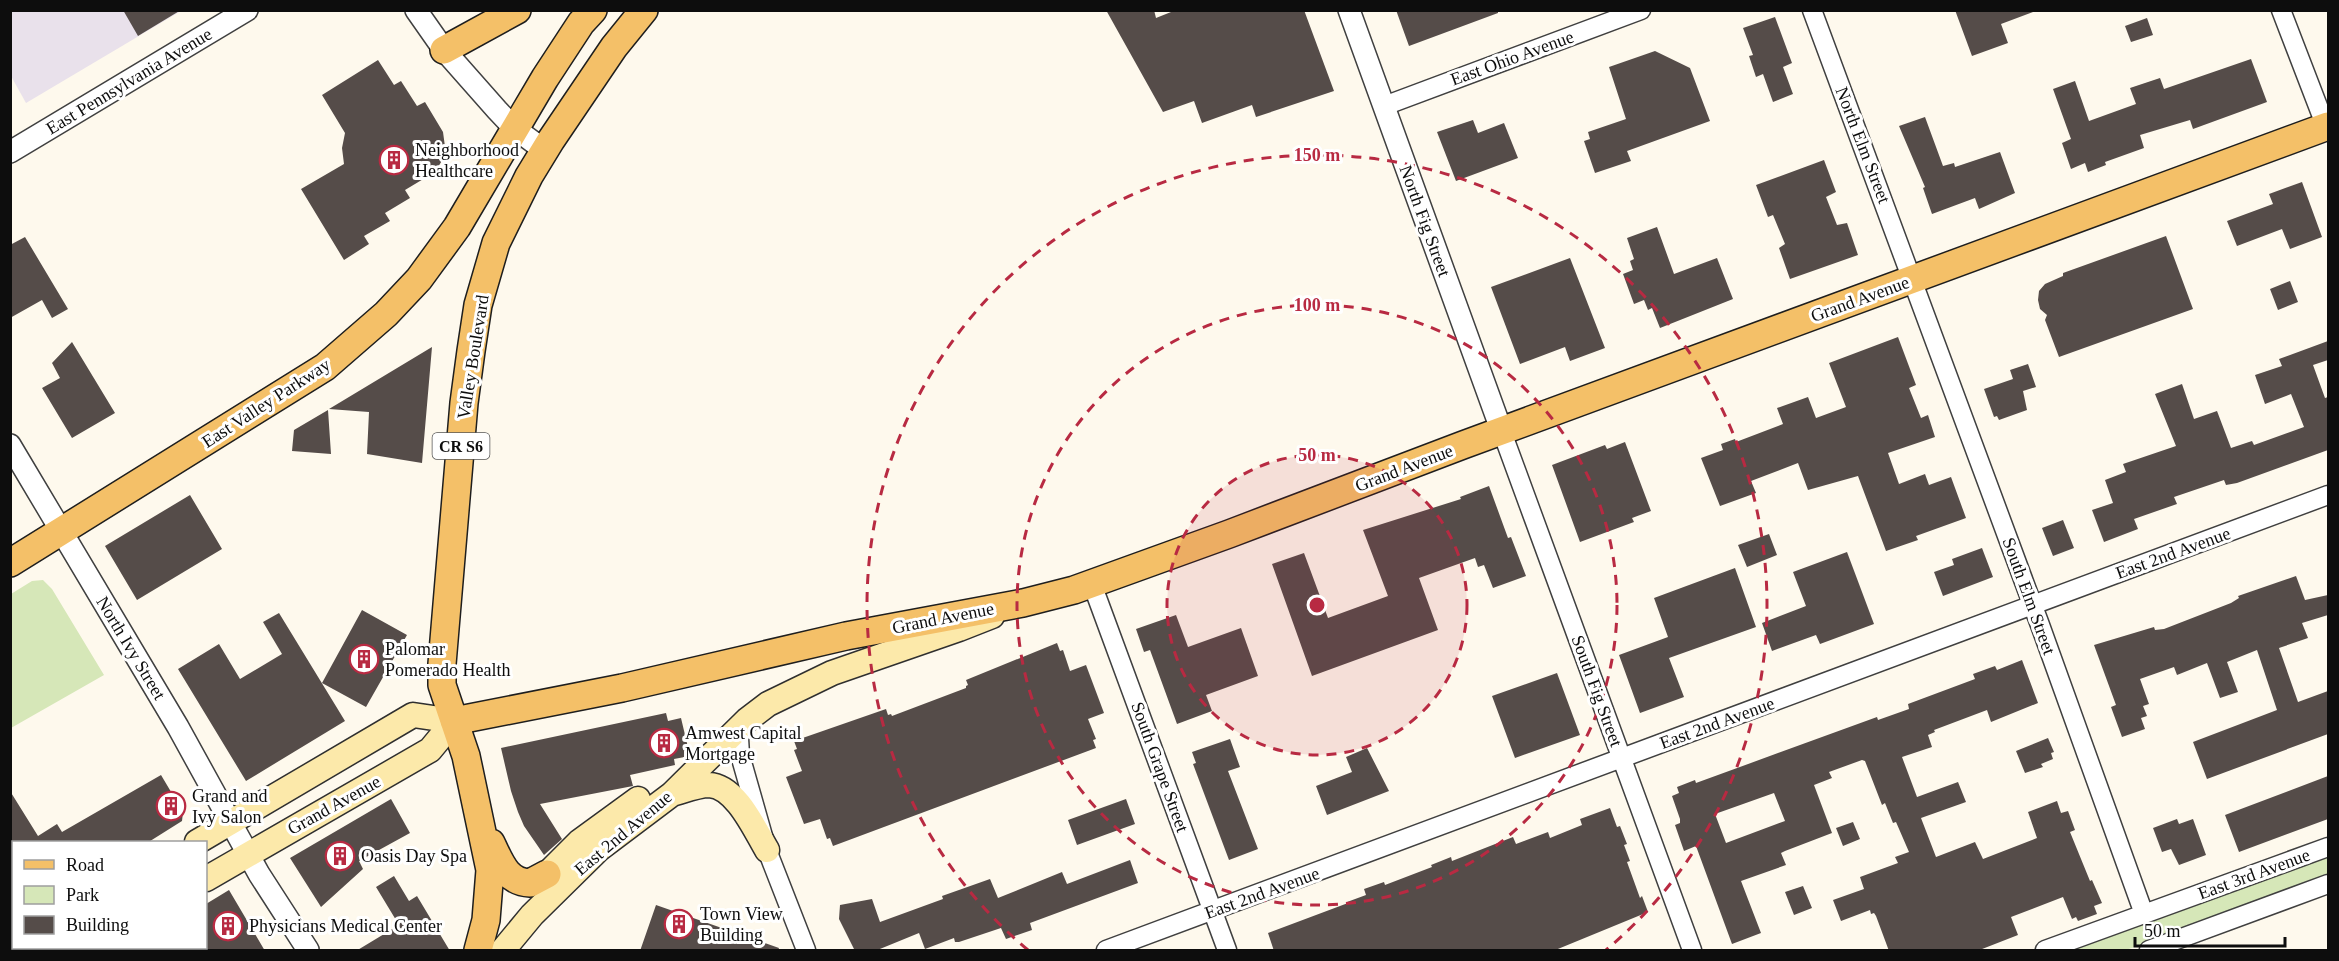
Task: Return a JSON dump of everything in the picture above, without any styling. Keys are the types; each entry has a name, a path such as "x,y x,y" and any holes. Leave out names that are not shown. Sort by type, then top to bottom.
{"main road":[{"path":"444,50 517,10"},
{"name":"East Valley Parkway","path":"10,563 325,367 386,314 419,279 457,227 566,44 581,22 593,10"},
{"name":"CR S6","path":"544,150 609,55 644,10"},
{"name":"Grand Avenue","path":"200,841 413,715 454,721 622,688 846,636 1023,603 1092,584 1913,279 2328,129"},
{"name":"Valley Boulevard","path":"454,721 442,685 442,664 464,403 478,305 496,243 526,180 544,150"},
{"name":"East 2nd Avenue","path":"503,951 532,915 599,849 672,794 747,720 768,704 805,684 959,629 1023,603"},
{"name":"CR S6","path":"454,721 466,756 490,870 486,920 478,951"},
{"name":"Grand Avenue","path":"207,878 430,750 454,721"},
{"path":"672,794 709,785 725,790 736,800 767,850"},
{"name":"East 2nd Avenue","path":"547,874 579,842 638,799"},
{"path":"480,819 505,872 511,878 530,882 547,874"}],"street":[{"name":"East Pennsylvania Avenue","path":"10,152 247,10"},
{"path":"416,10 444,50 514,128 544,150"},
{"name":"North Fig Street","path":"1349,10 1502,432"},
{"name":"East Ohio Avenue","path":"1384,106 1641,10"},
{"name":"North Elm Street","path":"1812,10 1913,279"},
{"path":"2281,10 2328,129"},
{"name":"South Elm Street","path":"1913,279 2144,914"},
{"name":"South Fig Street","path":"1502,432 1692,951"},
{"name":"North Ivy Street","path":"10,446 63,532 248,853 308,951"},
{"name":"East 2nd Avenue","path":"1106,951 2328,495"},
{"name":"South Grape Street","path":"1092,584 1227,951"},
{"path":"747,720 739,738 740,755 767,850 806,951"},
{"name":"East 3rd Avenue","path":"2045,951 2328,847"},
{"name":"East 3rd Avenue","path":"2155,950 2328,884"}],"shaded area":[{"path":"11,11 181,11 26,103 11,76"}],"green space":[{"path":"43,580 52,589 104,675 11,728 11,594 32,581"},
{"path":"2328,855 2328,875 2132,948 2073,950"}],"building":[{"path":"123,10 181,10 138,36"},
{"path":"1106,10 1154,10 1156,18 1176,10 1304,10 1334,91 1256,117 1252,105 1202,123 1194,101 1163,112"},
{"path":"1396,10 1498,10 1498,13 1409,46"},
{"path":"1955,10 2032,10 2033,12 2001,24 2008,43 1972,56"},
{"path":"1775,17 1792,63 1783,67 1793,94 1773,102 1763,74 1756,77 1749,56 1753,55 1743,28"},
{"path":"2147,18 2153,35 2131,42 2125,26"},
{"path":"1655,51 1690,68 1710,121 1627,151 1631,161 1595,173 1584,141 1590,139 1588,132 1626,119 1609,67"},
{"path":"2251,59 2267,102 2193,129 2190,120 2140,135 2144,148 2105,162 2106,165 2088,172 2085,163 2071,169 2062,143 2071,139 2053,89 2075,81 2089,121 2136,104 2130,88 2160,78 2164,89"},
{"name":"Neighborhood Healthcare","path":"378,60 394,85 401,81 417,106 425,102 443,132 446,154 435,172 405,190 410,198 385,213 390,221 364,236 369,244 344,260 301,189 344,164 342,148 345,133 322,95"},
{"path":"1925,117 1943,166 1954,163 1955,167 2000,152 2015,193 1979,209 1975,198 1932,214 1923,188 1925,187 1899,126"},
{"path":"1473,120 1478,133 1504,123 1518,158 1456,181 1437,132"},
{"path":"1824,160 1836,192 1826,197 1837,225 1847,223 1858,255 1790,279 1779,248 1785,244 1773,215 1768,217 1756,185"},
{"path":"2302,182 2322,237 2290,249 2282,229 2237,246 2227,221 2273,204 2269,194"},
{"path":"1657,227 1674,274 1717,258 1733,299 1660,328 1652,308 1648,310 1644,300 1634,304 1623,274 1633,270 1630,261 1634,259 1627,238"},
{"path":"2166,236 2193,309 2059,357 2045,320 2047,315 2040,309 2038,300 2039,291 2045,284 2063,276 2063,273"},
{"path":"25,237 68,309 52,318 42,300 10,318 10,245"},
{"path":"1570,258 1605,348 1570,361 1565,347 1520,364 1491,287"},
{"path":"2290,281 2298,302 2278,310 2270,289"},
{"path":"1898,337 1916,385 1909,388 1921,418 1928,415 1935,437 1888,453 1899,484 1925,474 1929,485 1951,477 1966,518 1916,536 1918,540 1886,551 1858,476 1808,490 1798,463 1751,481 1756,493 1720,506 1701,458 1723,450 1721,444 1735,439 1736,442 1783,424 1777,408 1808,397 1816,418 1846,407 1829,363"},
{"path":"2328,341 2328,360 2313,365 2325,398 2328,397 2328,450 2237,483 2226,485 2224,480 2174,497 2177,504 2134,519 2138,529 2104,542 2092,510 2113,503 2105,480 2126,472 2123,464 2176,446 2155,394 2182,384 2194,419 2217,411 2231,448 2252,441 2254,445 2304,427 2291,394 2265,404 2255,375 2282,366 2279,359"},
{"path":"72,342 115,413 72,438 42,388 60,378 52,363"},
{"path":"432,347 422,463 367,454 369,412 329,409"},
{"path":"2028,364 2036,387 2023,391 2027,410 1999,420 1997,416 1994,417 1984,389 2013,379 2010,370"},
{"path":"328,410 331,454 292,451 294,430"},
{"path":"1625,442 1651,511 1632,518 1634,522 1580,542 1552,465 1605,445 1607,449"},
{"path":"1489,486 1508,538 1511,537 1526,576 1493,588 1484,565 1478,567 1475,558 1419,578 1438,630 1312,676 1272,564 1304,553 1328,618 1388,596 1363,530 1461,499 1460,497"},
{"path":"190,495 222,549 137,600 105,546"},
{"path":"2063,520 2074,548 2053,556 2042,528"},
{"path":"1769,534 1777,555 1747,567 1738,545"},
{"path":"1982,548 1993,577 1943,596 1934,572 1954,565 1952,559"},
{"path":"1847,552 1874,624 1820,644 1816,635 1772,651 1762,623 1806,606 1793,572"},
{"path":"1735,568 1756,627 1669,658 1684,697 1640,713 1619,655 1668,637 1654,598"},
{"path":"2296,576 2305,600 2328,595 2328,615 2302,623 2308,638 2279,648 2298,702 2328,691 2328,734 2207,779 2193,742 2277,710 2257,650 2227,662 2238,692 2220,698 2207,663 2177,675 2174,667 2140,679 2149,704 2143,706 2147,716 2141,718 2145,729 2122,737 2111,707 2116,705 2094,645 2154,627 2155,630 2164,629 2231,603 2239,598 2238,596"},
{"name":"Palomar Pomerado Health","path":"362,610 407,635 366,707 322,683"},
{"path":"279,613 345,721 246,781 178,669 219,644 240,679 282,654 263,622"},
{"path":"1176,615 1188,647 1241,628 1258,676 1206,695 1212,711 1177,724 1150,650 1144,652 1136,629"},
{"path":"1057,643 1060,651 1063,650 1070,671 1086,665 1104,713 1088,719 1096,739 1093,740 1096,748 833,846 830,838 827,839 820,819 804,824 786,777 802,771 794,750 797,749 794,741 886,709 888,715 892,716 966,688 968,685 966,680"},
{"path":"2022,660 2038,703 1991,722 1987,710 1934,730 1935,732 1928,735 1932,747 1902,757 1917,797 1958,782 1966,802 1921,818 1936,857 1975,842 1983,859 2037,838 2028,812 2057,801 2061,813 2068,811 2075,830 2070,832 2090,881 2092,880 2102,903 2094,906 2097,914 2078,921 2076,917 2072,919 2063,897 2011,917 2018,935 1977,951 1889,951 1876,916 1874,913 1871,914 1870,910 1841,921 1833,900 1864,889 1860,877 1898,863 1895,857 1909,852 1896,822 1893,823 1885,803 1882,805 1865,761 1862,760 1829,772 1832,778 1814,785 1832,833 1781,853 1786,865 1741,881 1761,933 1732,944 1696,846 1684,851 1675,825 1680,823 1672,796 1679,793 1677,787 1695,780 1696,783 1877,717 1878,720 1909,709 1908,704 1975,679 1973,674 1995,666 1997,670","holes":["1774,793 1785,821 1726,843 1715,814"]},
{"path":"1557,673 1580,735 1515,758 1492,696"},
{"path":"666,713 668,721 681,718 690,756 674,759 675,765 630,775 633,786 540,804 562,839 544,855 524,826 518,812 501,748"},
{"path":"2048,738 2054,752 2051,753 2053,759 2041,764 2043,767 2025,773 2016,751"},
{"path":"1230,739 1240,767 1228,771 1258,849 1229,860 1193,764 1196,763 1192,752"},
{"path":"1367,748 1389,791 1327,815 1316,786 1352,772 1346,757"},
{"path":"161,775 183,812 182,821 150,841 12,841 10,843 10,791 38,836 57,824 62,832"},
{"path":"2328,776 2328,819 2239,852 2225,815"},
{"path":"391,799 410,833 359,861 363,869 321,907 290,858"},
{"path":"1126,799 1135,824 1077,845 1068,820"},
{"path":"1610,808 1627,844 1624,845 1630,861 1627,862 1640,898 1642,896 1648,912 1553,951 1274,951 1268,933 1366,895 1364,889 1384,882 1385,885 1451,857 1452,861 1513,837 1516,844 1548,832 1550,838 1582,825 1580,819"},
{"path":"2177,819 2179,824 2193,819 2206,855 2179,865 2171,849 2162,852 2153,828"},
{"path":"1853,822 1860,839 1843,846 1836,828"},
{"path":"1130,860 1138,883 1030,923 1032,930 1006,939 1001,928 959,942 955,942 954,938 925,949 919,933 875,951 855,951 839,919 840,905 872,899 880,922 990,879 998,898 1062,872 1067,884"},
{"path":"394,876 409,901 417,896 450,951 356,951 399,925 376,887"},
{"path":"1803,886 1812,908 1794,915 1785,892"},
{"name":"Physicians Medical Center","path":"229,890 265,951 206,951 207,903"},
{"name":"Town View Building","path":"656,905 779,948 778,951 640,951"}],"place":[{"name":"Neighborhood Healthcare","path":"394,160"},
{"name":"Palomar Pomerado Health","path":"364,659"},
{"name":"Amwest Capital Mortgage","path":"664,743"},
{"name":"Grand and Ivy Salon","path":"171,806"},
{"name":"Oasis Day Spa","path":"340,856"},
{"name":"Town View Building","path":"679,924"},
{"name":"Physicians Medical Center","path":"228,926"}]}
